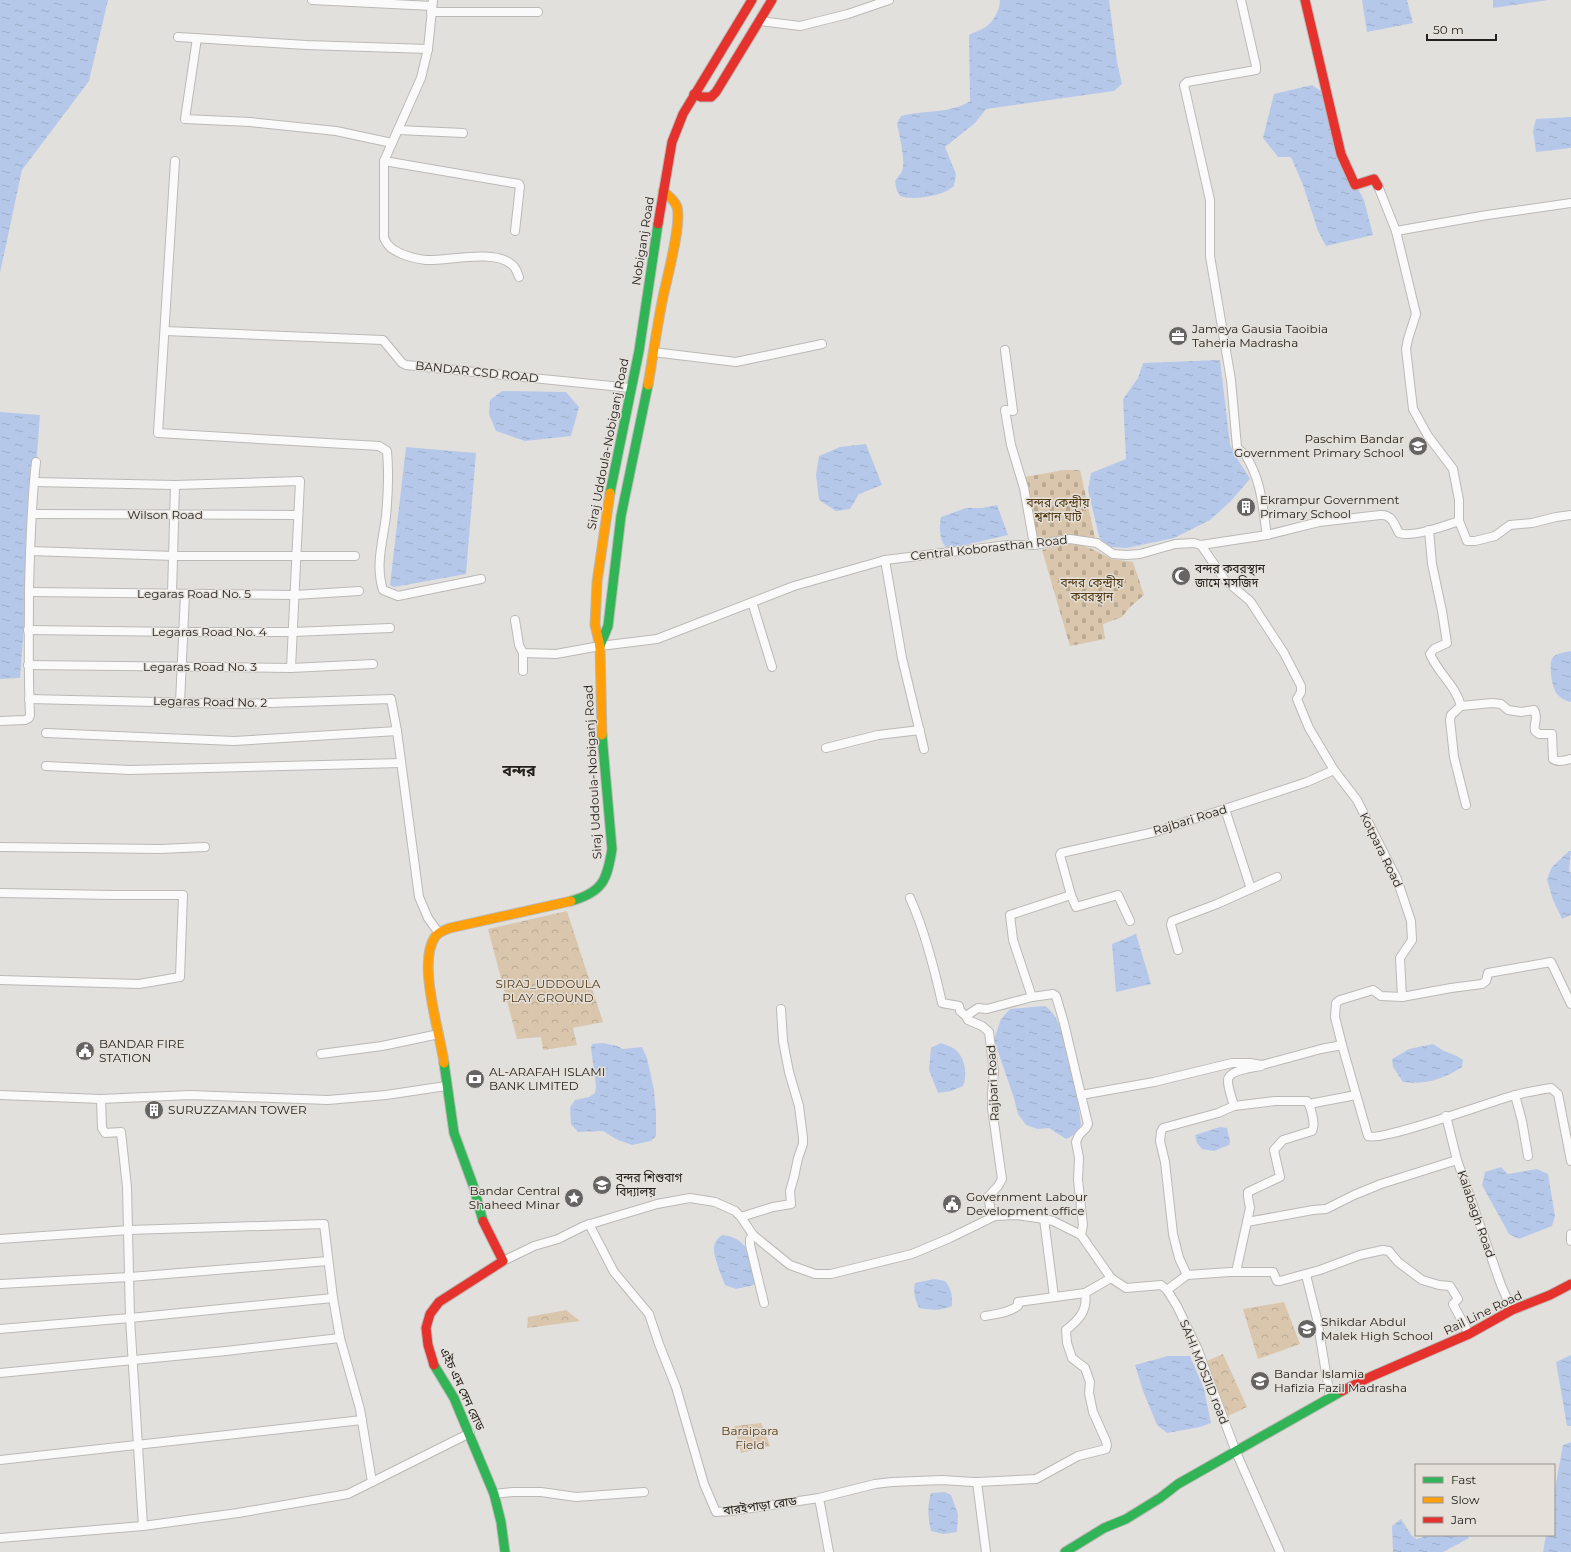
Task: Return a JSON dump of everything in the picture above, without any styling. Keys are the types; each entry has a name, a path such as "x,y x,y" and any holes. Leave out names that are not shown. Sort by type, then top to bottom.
{"main road":[{"name":"Nobiganj Road","path":"647,295 672,142 694,94 752,0"},
{"path":"694,94 702,97 711,97 716,92 772,0"},
{"path":"1305,0 1341,154 1355,185 1374,179 1378,186"},
{"name":"Nobiganj Road","path":"663,191 673,200 677,207 678,217 673,252 663,298"},
{"path":"647,295 663,298"},
{"name":"Siraj Uddoula-Nobiganj Road","path":"438,932 458,926 570,901 590,894 599,888 606,878 610,865 612,849 602,736 600,646 595,625 597,582 614,471 631,388 647,295"},
{"name":"Siraj Uddoula-Nobiganj Road","path":"600,646 608,626 622,516 646,397 652,352 663,298"},
{"path":"438,932 429,946 428,967 431,997 444,1059 446,1086 457,1142 475,1191 483,1219 502,1261"},
{"name":"এইচ এম সেন রোড","path":"502,1261 439,1302 430,1314 426,1328 428,1345 433,1363 454,1398 494,1494 501,1522 504,1552"},
{"name":"Rail Line Road","path":"1065,1552 1104,1528 1126,1519 1160,1498 1178,1484 1330,1397 1370,1377 1469,1334 1512,1310 1550,1295 1571,1284"}],"street":[{"path":"312,0 538,12"},
{"path":"760,21 800,26 848,14 889,0"},
{"path":"1241,0 1256,70 1187,82 1184,85 1210,200 1210,256 1231,380 1237,447 1245,454 1258,480 1267,535"},
{"path":"432,6 428,49 421,78 384,161 383,230 387,245 408,256 424,260 486,256 501,259 512,264 519,277"},
{"path":"178,37 306,45 428,49"},
{"path":"197,38 185,119 250,122 336,131 392,143"},
{"path":"398,130 463,132"},
{"path":"175,161 158,433 379,446 387,451 388,467 386,516 380,561 380,578 383,590 398,596 481,579"},
{"path":"384,161 519,184 515,231"},
{"path":"1378,186 1396,231 1416,314 1406,349 1413,409 1428,436 1453,469 1459,500 1459,522 1466,541 1475,541 1495,536 1510,525 1532,523 1571,515"},
{"path":"1396,231 1488,215 1571,203"},
{"name":"BANDAR CSD ROAD","path":"165,331 382,340 402,363 406,365 631,388"},
{"path":"652,352 736,362 822,344"},
{"path":"1005,350 1013,411 1006,410 1011,445 1024,488 1034,545"},
{"path":"0,721 25,720 29,718 30,715 28,630 30,551 36,462"},
{"path":"34,482 175,485 300,481 291,668"},
{"path":"172,594 175,485"},
{"name":"Wilson Road","path":"32,514 298,515"},
{"name":"Central Koborasthan Road","path":"523,654 556,654 600,646 657,639 794,586 885,560 1008,545 1034,545 1070,538 1097,543 1113,554 1140,554 1175,544 1194,543 1201,545 1267,535 1318,522 1386,514 1391,517 1399,533 1404,535 1459,522"},
{"path":"1429,530 1432,564 1447,643 1434,649 1430,654 1434,662 1456,692 1461,706"},
{"name":"Kotpara Road","path":"1201,545 1225,580 1250,601 1284,653 1301,686 1301,692 1297,700 1309,728 1334,770 1357,800 1377,842 1398,879 1411,921 1412,940 1400,958 1402,997"},
{"path":"30,551 174,556 355,556"},
{"path":"885,560 902,658 924,749"},
{"name":"Legaras Road No. 5","path":"29,592 295,595 359,591"},
{"path":"180,703 180,668 185,594"},
{"path":"752,602 772,667"},
{"path":"515,620 519,645 523,654 523,671"},
{"name":"Legaras Road No. 4","path":"28,630 293,632 390,628"},
{"name":"Legaras Road No. 3","path":"28,665 180,668 291,668 373,664"},
{"name":"Legaras Road No. 2","path":"29,699 240,704 391,700 397,731"},
{"path":"1466,805 1454,757 1450,720 1450,715 1461,706 1492,703 1501,704 1508,710 1521,712 1534,710 1536,716 1534,727 1535,731 1539,734 1552,734 1553,760 1560,761 1571,759"},
{"path":"826,748 878,735 920,730"},
{"path":"46,733 234,741 397,731 419,897 428,918 438,932"},
{"path":"46,766 130,770 401,763"},
{"name":"Rajbari Road","path":"1070,895 1060,856 1062,852 1155,832 1307,782 1334,770"},
{"path":"1225,809 1251,889"},
{"path":"0,847 152,849 204,847"},
{"path":"1178,950 1171,925 1172,921 1217,904 1277,877"},
{"path":"0,893 183,895 180,977 139,984 0,980"},
{"path":"1032,997 1013,940 1010,915 1070,895 1076,907 1118,895 1130,920"},
{"path":"910,898 924,933 942,1003 958,1006 960,1011 966,1016 978,1008 987,1010 1032,997 1053,994 1056,996 1064,1023 1088,1124 1079,1135 1076,1142 1079,1158 1078,1180 1083,1225 1081,1235"},
{"path":"1571,1004 1551,962 1488,973 1485,983 1482,984 1402,997 1381,996 1373,990 1340,1000 1336,1003 1335,1013 1342,1045 1368,1136 1372,1137 1417,1126 1515,1095 1551,1088 1558,1094 1571,1161"},
{"path":"781,1010 783,1040 789,1072 799,1106 803,1144 790,1190 791,1204 773,1207 742,1217 752,1235 790,1265 814,1274 831,1274 912,1254 950,1238 995,1216 1017,1215 1053,1221 1081,1235 1111,1278 1126,1288 1161,1285 1167,1290 1187,1275 1236,1272 1273,1272 1277,1281 1280,1281 1306,1275 1360,1255 1384,1250 1389,1251 1398,1262 1422,1280 1439,1285 1450,1286 1458,1299 1453,1304 1469,1334"},
{"name":"Rajbari Road","path":"966,1016 968,1020 982,1026 989,1032 994,1072 992,1108 1002,1179 995,1190 988,1197 991,1211 995,1216"},
{"path":"321,1054 382,1046 439,1034"},
{"path":"1234,1106 1228,1080 1229,1076 1234,1072 1342,1045"},
{"path":"1081,1095 1159,1080 1232,1063 1262,1065"},
{"path":"0,1095 101,1099 111,1097 190,1095 328,1100 386,1095 446,1086"},
{"path":"1309,1104 1356,1095"},
{"path":"1515,1095 1522,1121 1528,1156"},
{"path":"101,1099 102,1128 105,1133 121,1132 127,1187 130,1318 143,1526"},
{"path":"1187,1275 1179,1258 1173,1234 1165,1162 1160,1141 1163,1128 1218,1113 1234,1106 1275,1101 1307,1101 1309,1104 1314,1130 1282,1140 1274,1150 1280,1177 1248,1192 1250,1208 1236,1272"},
{"name":"Kalabagh Road","path":"1446,1116 1457,1160 1501,1285 1512,1310"},
{"path":"1247,1222 1326,1209 1381,1184 1457,1160"},
{"name":"এইচ এম সেন রোড","path":"502,1261 534,1246 558,1238 589,1224 657,1204 690,1198 725,1205 742,1217"},
{"path":"1044,1219 1054,1297"},
{"path":"0,1239 129,1230 324,1224 333,1298 340,1338 362,1420 372,1482"},
{"name":"বারইপাড়া রোড","path":"589,1224 614,1272 649,1314 676,1387 704,1484 716,1512 819,1498 876,1484 892,1482 942,1480 978,1482 1036,1479 1078,1456 1106,1449 1108,1446 1093,1412 1088,1393 1090,1382 1085,1368 1072,1358 1067,1343 1066,1330 1077,1321 1085,1310 1085,1293"},
{"path":"1571,1234 1571,1242"},
{"path":"752,1235 750,1245 764,1303"},
{"path":"0,1284 130,1278 328,1261"},
{"path":"1306,1275 1317,1319 1330,1397"},
{"path":"985,1316 1006,1312 1016,1308 1018,1306 1018,1302 1085,1293 1111,1278"},
{"name":"SAHI MOSJID road","path":"1167,1290 1177,1306 1198,1350 1236,1452 1280,1552"},
{"path":"0,1329 333,1298"},
{"path":"0,1373 340,1338"},
{"path":"0,1460 362,1420"},
{"path":"0,1538 143,1526 238,1514 348,1494 470,1434"},
{"path":"978,1482 986,1552"},
{"path":"494,1494 541,1492 576,1497 644,1492"},
{"path":"819,1498 829,1552"}],"green space":[{"name":"বন্দর কেন্দ্রীয় শ্বশান ঘাট","path":"1064,470 1080,470 1095,538 1034,539 1025,477"},
{"name":"বন্দর কেন্দ্রীয় কবরস্থান","path":"1074,543 1092,549 1112,559 1133,562 1144,595 1129,608 1122,617 1103,624 1105,639 1070,646 1042,550"},
{"name":"SIRAJ_UDDOULA PLAY GROUND","path":"567,911 603,1022 573,1028 577,1045 543,1050 541,1037 517,1039 488,929"},
{"path":"1284,1302 1300,1344 1258,1359 1243,1309"},
{"path":"566,1310 580,1321 527,1328 528,1317"},
{"path":"1223,1354 1247,1407 1228,1416 1207,1361"},
{"name":"Baraipara Field","path":"761,1423 770,1446 741,1453 734,1426"}],"water":[{"path":"0,0 108,0 89,81 22,170 0,273"},
{"path":"1000,0 1109,0 1117,61 1122,84 1114,91 986,109 975,123 945,147 956,174 954,186 949,190 928,197 913,198 900,196 895,182 902,171 903,161 897,123 901,116 945,110 970,101 969,35 984,28 993,20 1000,4"},
{"path":"1362,0 1407,0 1413,23 1367,32"},
{"path":"1493,0 1548,0 1493,8"},
{"path":"1312,85 1330,97 1343,161 1364,200 1373,235 1326,246 1318,231 1303,185 1291,157 1278,157 1263,138 1274,94"},
{"path":"1571,117 1571,148 1536,152 1533,131 1536,119"},
{"path":"1220,360 1230,444 1250,479 1230,502 1210,520 1174,538 1127,548 1111,547 1103,543 1099,536 1088,490 1091,473 1126,459 1123,399 1138,378 1143,363"},
{"path":"502,391 566,392 579,407 571,436 525,441 496,431 489,414 490,400"},
{"path":"0,412 40,415 20,678 0,679"},
{"path":"866,444 882,485 859,494 850,509 836,511 819,500 816,475 819,456 840,447"},
{"path":"406,447 476,453 466,574 394,587 390,585"},
{"path":"997,505 1008,535 948,549 945,546 940,534 941,517 966,508 982,508"},
{"path":"1571,651 1571,702 1560,697 1555,691 1551,676 1551,665 1553,657"},
{"path":"1569,851 1571,851 1569,871 1571,873 1571,915 1562,919 1553,900 1547,879 1552,867"},
{"path":"1136,934 1151,984 1116,992 1112,944"},
{"path":"1045,1006 1054,1015 1059,1024 1075,1085 1081,1125 1075,1134 1066,1139 1049,1128 1038,1129 1026,1125 1018,1114 994,1040 1001,1019 1010,1009"},
{"path":"603,1043 623,1049 642,1047 647,1058 654,1090 656,1136 651,1141 632,1145 618,1140 603,1131 578,1132 571,1124 570,1107 575,1100 589,1097 595,1093 596,1087 591,1048 592,1044"},
{"path":"941,1043 953,1048 960,1055 963,1060 965,1076 963,1086 951,1091 938,1093 929,1070 931,1048"},
{"path":"1433,1044 1463,1060 1462,1067 1441,1078 1427,1082 1403,1082 1393,1067 1392,1059 1409,1049"},
{"path":"1220,1127 1227,1128 1230,1142 1229,1145 1214,1151 1202,1149 1197,1143 1195,1135"},
{"path":"1501,1167 1508,1174 1537,1169 1548,1174 1555,1216 1552,1226 1519,1239 1509,1234 1482,1185 1485,1172"},
{"path":"722,1235 738,1240 749,1252 754,1268 754,1285 736,1289 725,1285 714,1252 715,1242"},
{"path":"934,1279 945,1281 949,1287 952,1306 936,1310 919,1308 916,1302 914,1290 915,1283"},
{"path":"1571,1355 1571,1426 1567,1426 1556,1362"},
{"path":"1168,1356 1190,1356 1204,1389 1211,1423 1200,1427 1167,1433 1157,1425 1143,1391 1135,1365"},
{"path":"1571,1442 1571,1552 1543,1552 1546,1536 1555,1536 1555,1489 1563,1445"},
{"path":"945,1492 951,1495 958,1514 957,1532 943,1534 931,1531 928,1507 931,1493"},
{"path":"1401,1519 1412,1536 1417,1539 1425,1536 1468,1536 1469,1538 1443,1552 1393,1552 1392,1526"}],"traffic: fast":[{"path":"610,493 639,351 658,224"},
{"path":"600,646 608,626 621,516 648,385"},
{"path":"571,901 597,889 605,877 610,860 612,849 602,735"},
{"path":"444,1063 454,1133 473,1185 483,1221"},
{"path":"434,1365 454,1398 494,1494 501,1522 505,1552"},
{"path":"1065,1552 1104,1528 1126,1519 1160,1498 1178,1484 1342,1391"}],"traffic: slow":[{"path":"648,385 661,308 676,237 678,215 677,207 673,200 663,191"},
{"path":"602,735 600,646 595,625 597,582 610,493"},
{"path":"444,1063 431,998 429,980 428,963 430,949 436,935 450,928 571,901"}],"traffic: jam":[{"path":"658,224 672,142 683,114 752,0"},
{"path":"694,94 701,97 711,97 716,92 772,0"},
{"path":"1305,0 1341,154 1355,185 1374,179 1378,186"},
{"path":"434,1365 428,1345 426,1328 430,1314 439,1302 503,1261 483,1221"},
{"path":"1342,1391 1370,1377 1469,1334 1512,1310 1550,1295 1571,1284"}],"place":[{"name":"Jameya Gausia Taoibia Taheria Madrasha","path":"1178,336"},
{"name":"Paschim Bandar Government Primary School","path":"1418,446"},
{"name":"Ekrampur Government Primary School","path":"1246,507"},
{"name":"বন্দর কবরস্থান জামে মসজিদ","path":"1181,576"},
{"name":"BANDAR FIRE STATION","path":"85,1051"},
{"name":"AL-ARAFAH ISLAMI BANK LIMITED","path":"475,1079"},
{"name":"SURUZZAMAN TOWER","path":"154,1110"},
{"name":"বন্দর শিশুবাগ বিদ্যালয়","path":"602,1185"},
{"name":"Bandar Central Shaheed Minar","path":"574,1198"},
{"name":"Government Labour Development office","path":"952,1204"},
{"name":"Shikdar Abdul Malek High School","path":"1307,1329"},
{"name":"Bandar Islamia Hafizia Fazil Madrasha","path":"1260,1381"}],"district":[{"name":"বন্দর","path":"519,770"}]}
